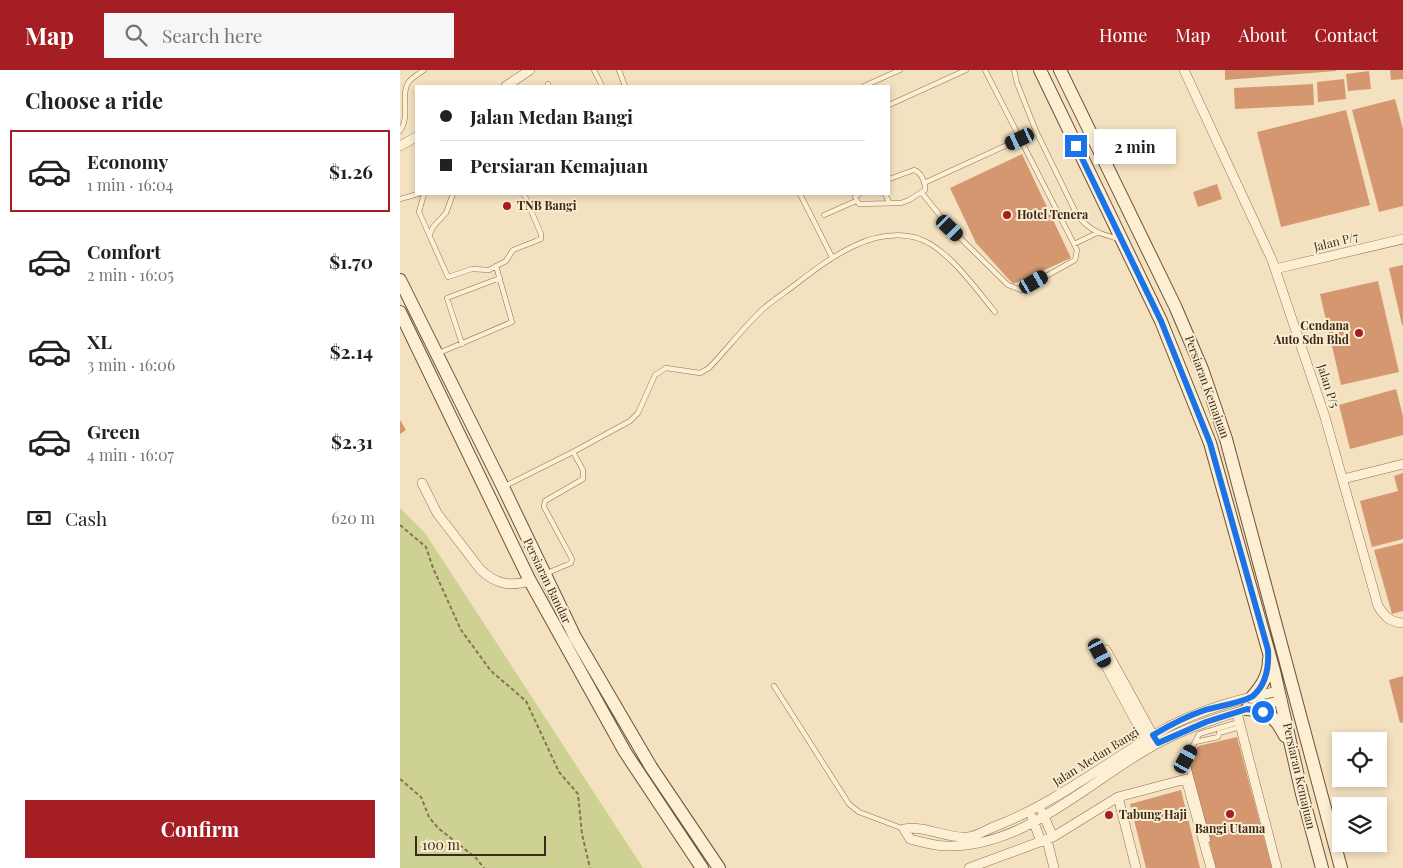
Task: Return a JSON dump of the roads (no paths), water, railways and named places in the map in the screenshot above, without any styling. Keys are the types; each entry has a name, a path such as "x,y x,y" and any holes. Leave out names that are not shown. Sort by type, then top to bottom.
{"main road":[{"name":"Persiaran Kemajuan","path":"1040,70 1161,321 1210,443 1282,695 1302,794 1322,868"},
{"name":"Persiaran Kemajuan","path":"1062,72 1175,306 1202,369 1226,438 1341,868"},
{"name":"Persiaran Bandar","path":"400,280 575,637 651,767 719,868"},
{"name":"Persiaran Bandar","path":"400,312 530,581 625,752 702,868"},
{"path":"1269,596 1270,619 1286,684 1282,695 1294,710 1304,750 1314,762"},
{"path":"1268,650 1269,666 1264,681 1245,706 1274,718 1293,752"}],"street":[{"path":"508,85 530,70"},
{"name":"Jalan P/5","path":"1184,70 1245,199 1275,269 1322,408 1378,606 1384,617 1403,624"},
{"path":"400,145 415,138"},
{"name":"Jalan P/7","path":"1275,269 1403,239"},
{"path":"1343,479 1403,464"},
{"path":"422,483 437,513 486,575 493,580 510,585 530,581"},
{"path":"1106,650 1152,742 1100,653 1106,650"},
{"name":"Jalan Medan Bangi","path":"1245,706 1219,726 1185,730 1152,742 1040,807 968,837 914,827 904,829 910,838 931,844 955,846 982,842 1034,822 1044,816 1152,742 1189,716 1245,706 1282,695"},
{"path":"1245,706 1240,725 1276,868"},
{"path":"972,868 994,858 1047,840 1118,797 1186,778 1211,868"},
{"path":"1118,797 1136,868"},
{"path":"1040,807 1044,816 1047,840 1054,868"},
{"path":"1030,812 1034,822 1047,840"}],"lane":[{"path":"400,131 404,125 406,113 406,86 424,70"},
{"path":"594,70 602,85"},
{"path":"619,70 625,85"},
{"path":"866,85 900,70"},
{"path":"890,105 966,70"},
{"path":"922,193 950,228 1008,285 1021,290 1075,260 1077,250 985,70"},
{"path":"1014,70 1017,83 1036,131 1077,215 1082,222 1097,233 1121,239"},
{"path":"924,183 1020,139"},
{"path":"856,201 859,204 901,203 925,190 918,171 914,170 890,179"},
{"path":"400,199 415,195"},
{"path":"424,195 419,212 448,277 472,269 489,270 506,261 513,250 541,239 541,234 524,195"},
{"path":"430,234 433,227 446,213 453,195"},
{"path":"801,195 832,257"},
{"path":"856,201 854,197 857,195"},
{"path":"886,195 889,202"},
{"path":"824,215 856,201"},
{"path":"1074,244 1097,233"},
{"path":"503,487 630,421 638,413 655,375 666,368 700,373 709,368 764,309 832,257 856,245 877,238 900,236 920,239 944,253 995,312"},
{"path":"437,354 512,322 496,266"},
{"path":"462,344 447,298 500,278"},
{"path":"544,575 570,563 572,559 543,504 583,479 583,470 573,452"},
{"path":"774,686 848,804 859,812 904,829"},
{"path":"1215,868 1186,759 1199,734 1219,726 1240,725"},
{"path":"1195,742 1218,738 1219,726"}],"place":[{"name":"TNB Bangi","path":"507,206"},
{"name":"Hotel Tenera","path":"1007,215"},
{"name":"Cendana Auto Sdn Bhd","path":"1359,333"},
{"name":"Bangi Utama","path":"1230,814"},
{"name":"Tabung Haji","path":"1109,815"}]}
